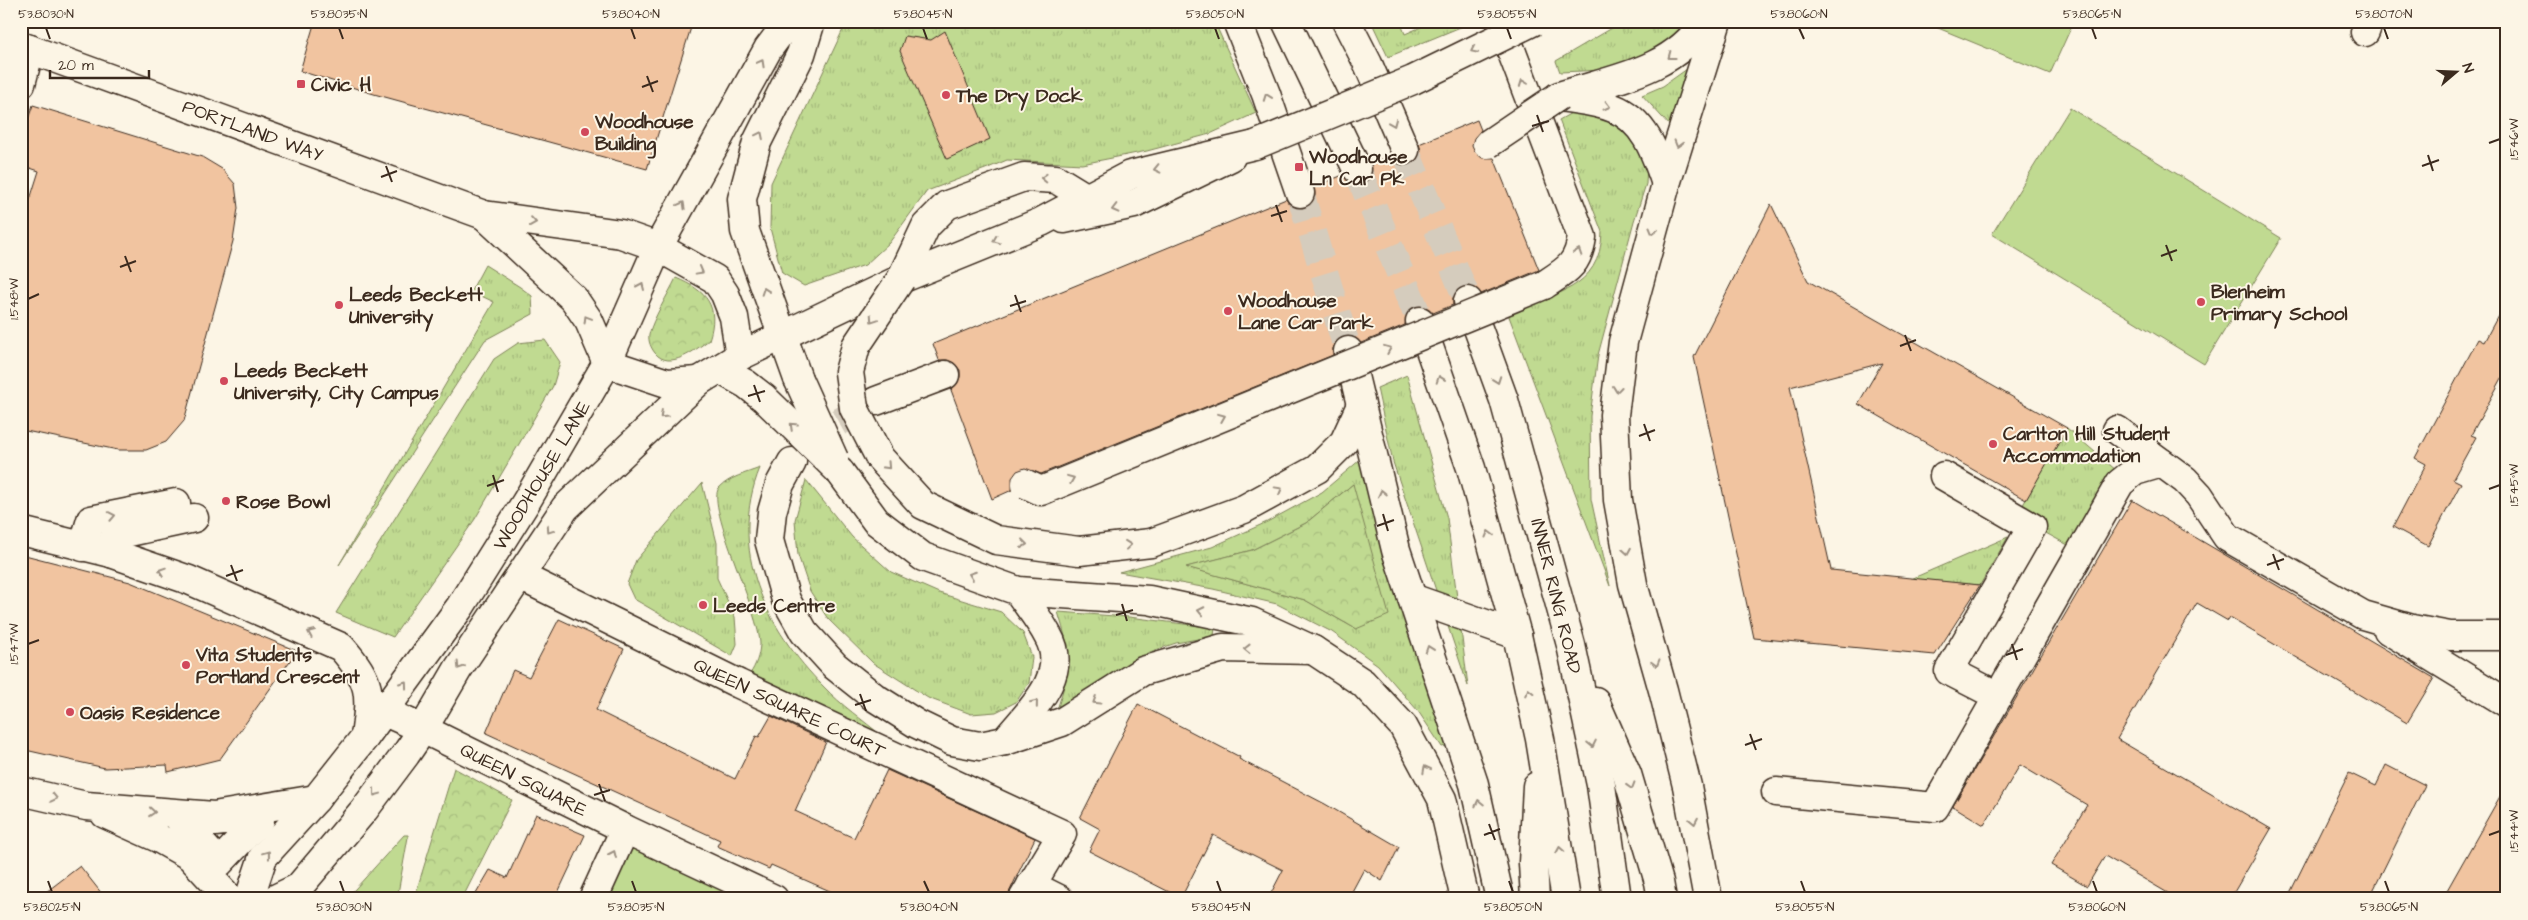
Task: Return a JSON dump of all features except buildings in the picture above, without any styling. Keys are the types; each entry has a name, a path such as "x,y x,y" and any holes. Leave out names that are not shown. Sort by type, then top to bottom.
{"main road":[{"name":"WOODHOUSE LANE","path":"249,899 263,857 316,799 365,738 376,709 465,599 526,502 607,363 658,247 768,49 788,21"},
{"path":"811,21 801,54 757,142 742,199 745,231 782,337 840,472"},
{"path":"1237,21 1266,94 1300,193"},
{"path":"1286,21 1357,169"},
{"path":"1346,21 1368,64 1405,150"},
{"path":"1026,484 1041,491 1544,285 1570,268 1580,253 1582,237 1500,21"},
{"path":"1041,222 1094,214 1134,204 1255,145 1413,80 1534,21"},
{"path":"1488,144 1559,96 1639,73 1666,61 1693,39 1705,21"},
{"path":"1708,899 1687,786 1663,690 1633,584 1618,500 1614,415 1623,342 1666,184 1717,21"},
{"name":"PORTLAND WAY","path":"26,47 484,215 620,234 658,247 715,279 725,294 734,317 719,369"},
{"path":"21,84 26,47"},
{"path":"1559,96 1614,108 1635,121 1654,149 1666,184"},
{"path":"607,363 667,383 719,369 901,279 1041,222 1130,175 1255,145"},
{"path":"1087,198 1056,178 1024,177 947,205 926,226 901,279 856,346 849,372 854,408 880,458 923,506 996,540 1079,551 1151,543 1244,509 1317,469 1344,442 1361,405"},
{"name":"PORTLAND WAY","path":"484,215 574,299 589,321 607,363"},
{"name":"INNER RING ROAD","path":"1468,301 1504,400 1571,645 1601,785 1617,899"},
{"path":"1420,321 1471,468 1517,635 1540,739 1566,899"},
{"path":"1348,351 1396,550 1474,784 1500,899"},
{"name":"WOODHOUSE LANE","path":"276,899 298,888 364,810 423,729 458,669 565,508 719,369"},
{"path":"719,369 746,384 764,398 840,472 876,521 923,557 1018,591 1149,600 1252,622 1313,650 1363,683 1403,726 1442,799 1465,899"},
{"path":"876,401 945,375"},
{"path":"2117,430 2185,480 2199,495 2227,537 2363,615 2507,704"},
{"path":"792,462 780,484 772,512 769,540 786,600 804,632 835,666 874,697 917,724 952,741 980,746 1005,741 1062,722 1143,671 1223,648 1313,650"},
{"path":"1776,792 1935,807 2120,483 2135,471 2162,463"},
{"path":"1944,476 2032,527 1948,671 1998,696"},
{"path":"82,547 92,520 185,510 115,535 111,553"},
{"path":"21,531 111,553 189,580 341,648 358,667 376,709"},
{"name":"QUEEN SQUARE COURT","path":"520,576 739,684 1062,834 1027,892"},
{"path":"1005,741 1050,686 1056,664 1049,638 1018,591"},
{"path":"1412,598 1517,635"},
{"path":"2363,615 2412,629 2450,636 2507,636"},
{"path":"1571,645 1627,774 1659,882 1662,899"},
{"name":"QUEEN SQUARE","path":"376,709 423,729 625,829 774,899"},
{"path":"1534,899 1533,863 1540,739"},
{"path":"21,791 86,806 214,816 316,799"},
{"path":"86,806 158,838 190,856 230,899"},
{"path":"593,899 625,829"},
{"path":"1027,892 1059,899"}],"green space":[{"path":"847,21 1214,21 1256,113 1210,134 1147,151 1082,164 1007,160 927,191 889,243 865,265 804,286 782,273 770,228 771,183"},
{"path":"1371,21 1400,21 1405,34 1435,21 1475,21 1388,57"},
{"path":"1624,21 1690,21 1645,60 1604,70 1560,72 1556,61"},
{"path":"1921,21 2074,21 2050,74"},
{"path":"1687,69 1690,72 1671,127 1642,95 1663,86"},
{"path":"2070,108 2281,238 2204,364 1992,234"},
{"path":"1575,111 1594,111 1629,129 1647,164 1646,184 1634,221 1598,355 1590,416 1591,499 1610,586 1507,311 1557,294 1571,287 1593,267 1599,251 1602,232 1559,120"},
{"path":"485,265 532,296 533,314 485,340 339,565 494,302 471,291"},
{"path":"676,278 696,288 703,294 712,309 713,318 709,340 682,357 668,360 661,358 655,353 650,344 649,335 657,314"},
{"path":"545,340 560,362 553,386 475,519 393,637 336,613 494,359 518,343"},
{"path":"1407,375 1447,518 1468,686 1393,462 1377,388"},
{"path":"2067,428 2124,477 2081,552 2016,517"},
{"path":"1361,459 1449,745 1442,747 1418,711 1378,665 1332,632 1277,604 1213,589 1119,572 1212,547 1267,522 1322,492","holes":["1353,484 1356,629 1305,600 1187,567 1252,550 1306,523"]},
{"path":"760,468 751,498 748,528 750,558 758,586 770,614 785,640 824,687 882,736 750,674 756,664 759,653 758,631 726,538 717,498 719,488 723,484"},
{"path":"806,480 852,537 891,572 939,593 1001,612 1023,633 1032,657 1029,683 1016,702 996,712 971,714 928,698 873,663 828,619 810,591 798,555 795,520"},
{"path":"702,483 717,543 717,578 735,617 737,644 732,656 634,599 627,584 636,560"},
{"path":"1353,484 1389,615 1356,629 1305,600 1186,567 1252,550 1306,523"},
{"path":"2008,537 1980,585 1911,579"},
{"path":"1058,612 1129,617 1215,628 1214,636 1176,643 1150,652 1057,710 1065,682 1068,661 1066,640"},
{"path":"454,768 512,800 462,899 414,899"},
{"path":"625,829 774,899 593,899"},
{"path":"404,835 408,835 408,837 397,899 346,899"}],"tunnel":[{"path":"1405,150 1468,301"},
{"path":"1357,169 1420,321"},
{"path":"1300,193 1348,351"},
{"path":"806,449 834,425 876,401"}],"place":[{"name":"Civic H","path":"301,84"},
{"name":"The Dry Dock","path":"946,95"},
{"name":"Woodhouse Building","path":"585,132"},
{"name":"Woodhouse Ln Car Pk","path":"1299,167"},
{"name":"Blenheim Primary School","path":"2201,302"},
{"name":"Leeds Beckett University","path":"339,305"},
{"name":"Woodhouse Lane Car Park","path":"1228,311"},
{"name":"Leeds Beckett University, City Campus","path":"224,381"},
{"name":"Carlton Hill Student Accommodation","path":"1993,444"},
{"name":"Rose Bowl","path":"226,501"},
{"name":"Leeds Centre","path":"703,605"},
{"name":"Vita Students Portland Crescent","path":"186,665"},
{"name":"Oasis Residence","path":"70,712"}]}
